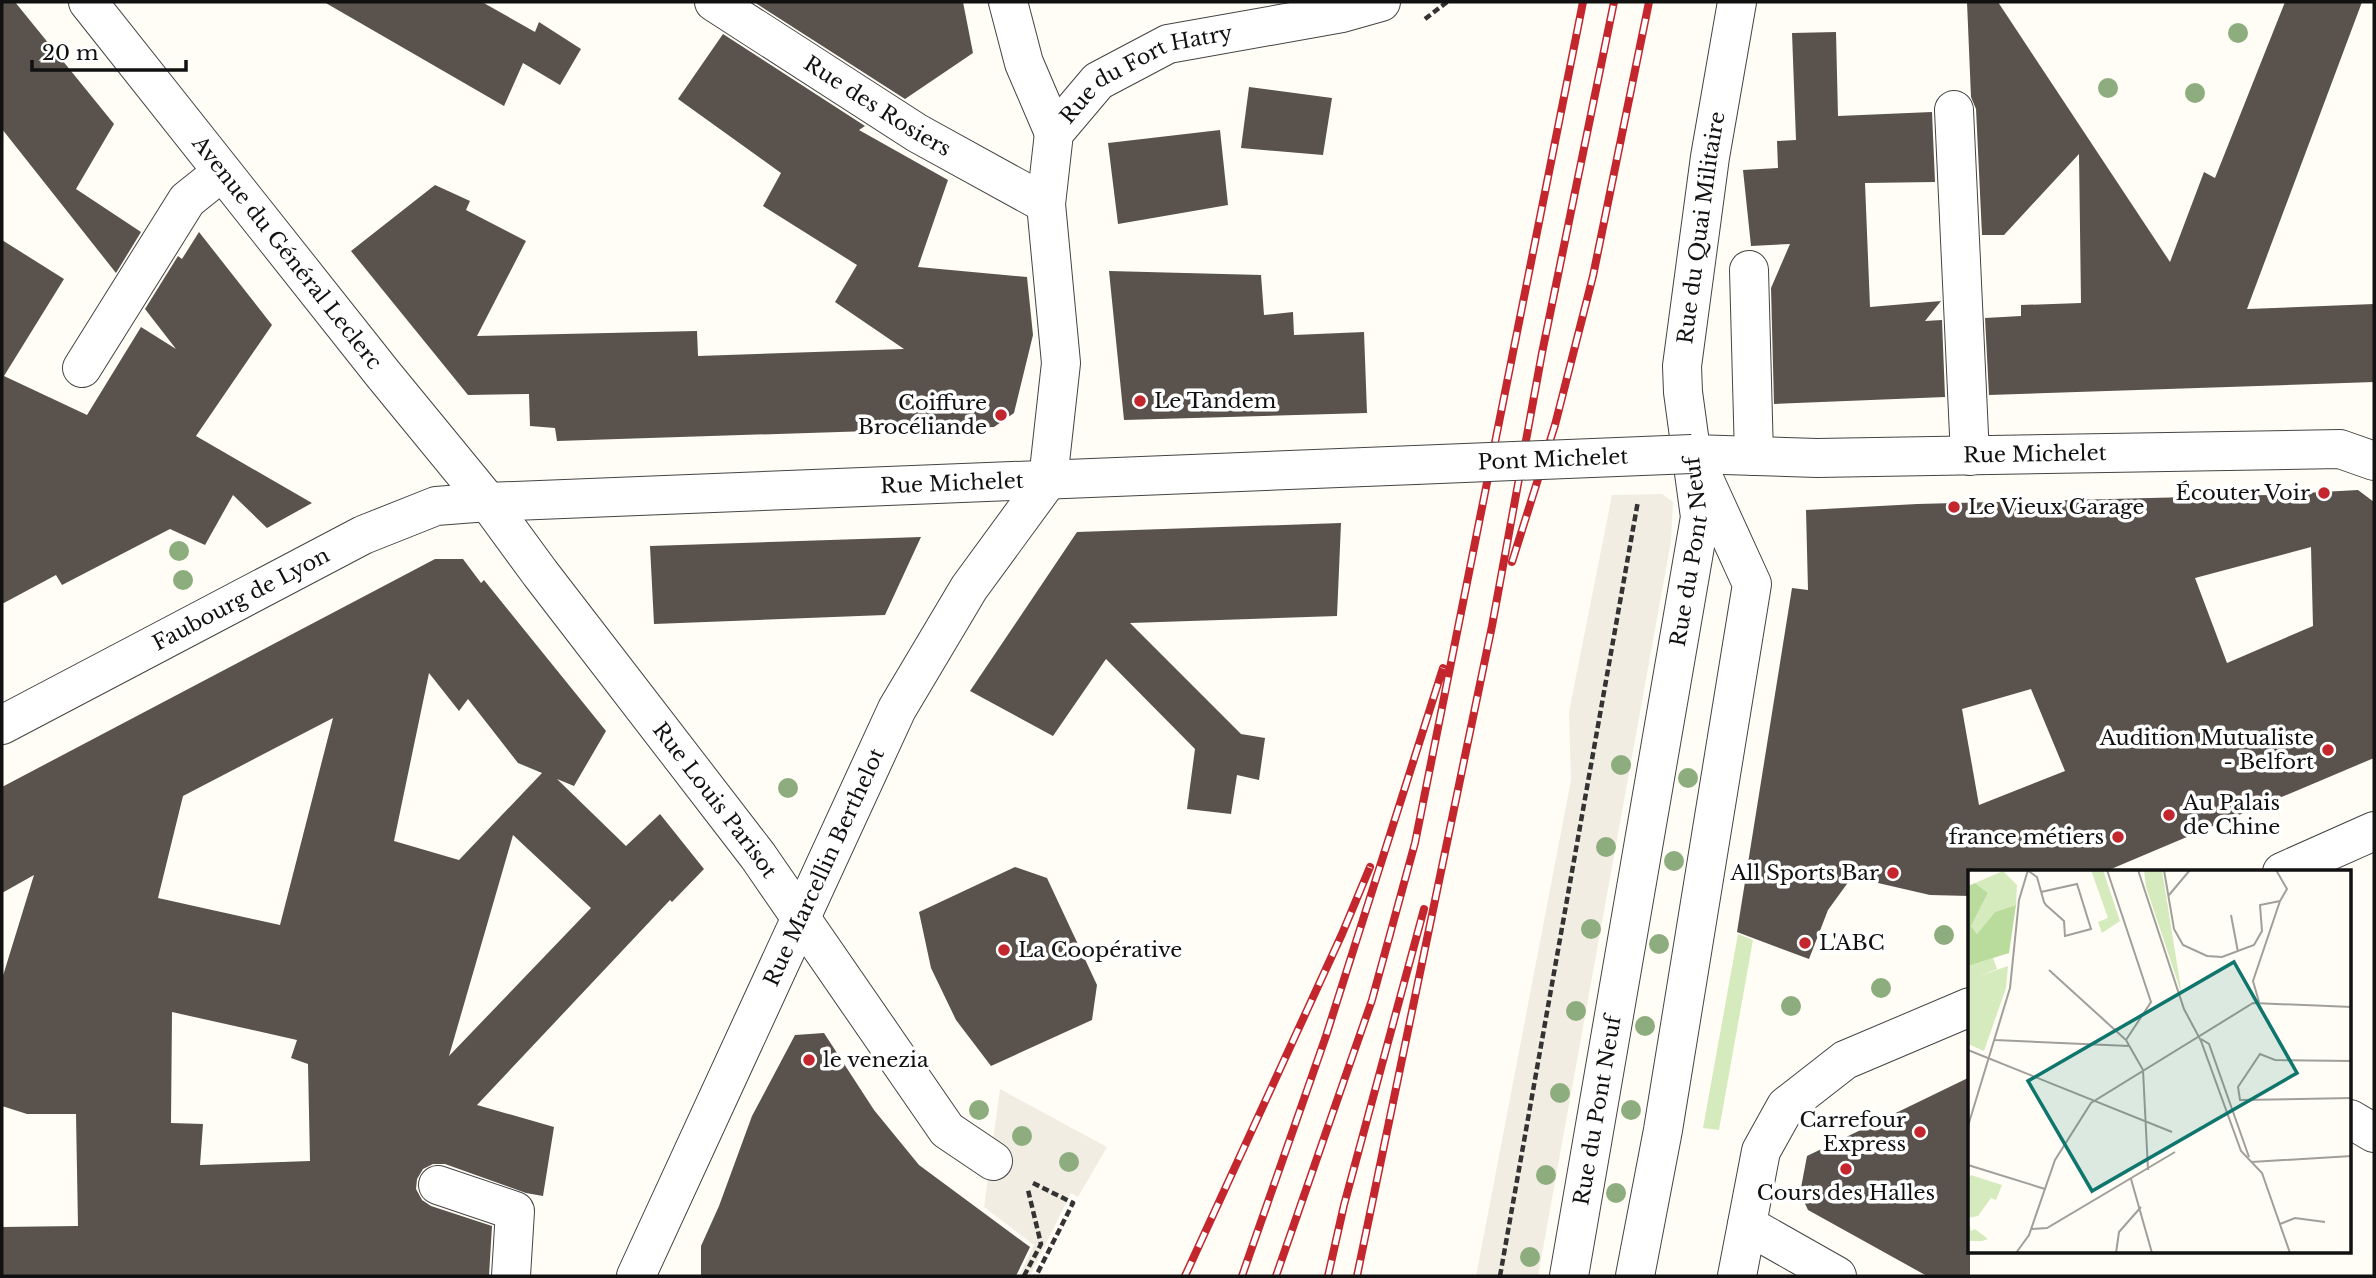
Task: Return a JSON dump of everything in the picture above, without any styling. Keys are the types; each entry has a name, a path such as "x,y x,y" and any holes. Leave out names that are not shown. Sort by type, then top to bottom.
{"street":[{"name":"Avenue du Général Leclerc","path":"88,2 488,502"},
{"name":"Rue des Rosiers","path":"714,2 917,133 1046,204"},
{"path":"1008,2 1024,63 1055,133"},
{"name":"Rue du Fort Hatry","path":"1048,480 1061,363 1046,204 1055,133 1098,81 1168,44 1342,13 1381,2"},
{"name":"Rue du Quai Militaire","path":"1692,454 1682,366 1710,158 1737,2"},
{"path":"1954,110 1970,456"},
{"path":"82,368 187,200 222,172"},
{"path":"1749,270 1754,456"},
{"name":"Rue Michelet","path":"1692,454 1817,458 2340,449 2374,461"},
{"name":"Pont Michelet","path":"1415,465 1692,454"},
{"name":"Rue du Pont Neuf","path":"1569,1276 1700,517 1692,454"},
{"name":"Rue du Pont Neuf","path":"1636,1276 1663,1129 1752,584 1692,454"},
{"name":"Rue Michelet","path":"488,502 1415,465"},
{"name":"Rue Marcellin Berthelot","path":"636,1276 897,709 969,588 1048,480"},
{"name":"Faubourg de Lyon","path":"2,725 363,535 436,506 488,502"},
{"name":"Rue Louis Parisot","path":"488,502 758,856 947,1130 1009,1170"},
{"path":"2286,870 2374,831"},
{"path":"1737,1276 1761,1151 1786,1106 1845,1060 1968,1008"},
{"path":"2352,1120 2374,1133"},
{"path":"439,1185 515,1211 511,1276"},
{"path":"1747,1225 1837,1276"}],"path":[{"path":"1415,22 1425,20 1447,2"},
{"path":"1500,1276 1646,456"},
{"path":"1009,1170 1041,1244 1024,1276"},
{"path":"1036,1276 1073,1203"}],"green space":[{"path":"1738,934 1753,940 1719,1130 1703,1128"}],"shaded area":[{"path":"1662,494 1673,502 1671,541 1538,1276 1476,1276 1571,780 1569,712 1612,495"},
{"path":"1000,1089 1107,1147 1078,1197 1071,1193 1030,1276 1019,1276 1034,1245 984,1207"}],"building":[{"path":"2,2 15,2 114,124 76,189 141,232 116,273 2,129"},
{"path":"324,2 482,2 535,32 539,22 581,49 560,85 523,63 504,106"},
{"path":"754,2 963,2 973,53 905,99"},
{"path":"1967,2 1998,2 2170,262 2204,172 2215,178 2285,2 2362,2 2247,309 2374,304 2374,382 1989,395 1985,318 2021,316 2021,305 2081,303 2079,154 2004,235 1982,235 1976,109 1971,97"},
{"path":"1836,32 1838,116 1932,112 1935,182 1865,183 1870,307 1941,301 1925,321 1942,320 1945,397 1774,404 1771,288 1790,244 1751,246 1743,170 1778,168 1777,141 1796,140 1792,33"},
{"path":"723,34 865,126 859,130 948,180 918,267 1027,277 1033,335 1014,413 994,427 557,441 555,428 530,426 529,394 468,395 351,251 435,185 470,201 466,210 526,241 477,336 697,331 698,356 904,349 835,302 857,265 763,206 781,173 678,99"},
{"path":"1249,87 1332,98 1323,155 1241,148"},
{"path":"1220,130 1228,205 1118,224 1108,143"},
{"path":"199,232 272,325 196,436 312,503 267,528 233,495 205,545 170,529 62,585 56,575 2,604 2,240 64,279 4,376 87,415 141,327 176,349 145,309 178,256 182,259"},
{"path":"1109,271 1261,275 1264,315 1293,312 1294,335 1364,332 1367,413 1124,420"},
{"path":"2358,490 2374,502 2374,758 2109,870 1968,870 1968,896 1930,895 1852,877 1828,910 1809,959 1737,932 1792,588 1808,590 1806,510 1917,504 2268,495","holes":["2311,547 2313,626 2227,663 2195,578","2031,689 2065,771 1979,805 1962,709"]},
{"path":"1341,523 1337,616 1130,623 1241,734 1265,738 1259,780 1237,775 1231,814 1187,809 1195,749 1106,659 1053,736 970,691 1077,532"},
{"path":"921,537 885,615 654,624 650,546"},
{"path":"435,559 463,559 481,583 484,580 606,731 574,786 557,779 626,846 660,814 704,869 672,902 670,900 477,1105 554,1127 543,1196 526,1193 445,1164 433,1164 423,1169 417,1179 416,1189 422,1200 431,1206 492,1226 489,1276 2,1276 2,1227 78,1226 76,1114 27,1114 2,1106 2,979 34,875 2,893 2,787","holes":["429,673 459,711 468,699 518,763 542,773 459,860 394,841","333,718 280,925 158,898 183,796","513,835 591,908 449,1056","172,1012 297,1040 291,1058 308,1064 310,1161 200,1165 203,1124 171,1123"]},
{"name":"La Coopérative","path":"1015,867 1047,878 1097,985 1092,1020 991,1066 956,1020 931,968 919,912"},
{"path":"824,1033 874,1110 919,1165 1030,1247 1016,1276 701,1276 701,1246 719,1206 752,1116 795,1035"},
{"path":"1968,1078 1970,1276 1927,1276 1808,1210 1800,1193 1807,1156"}],"railway":[{"path":"1276,1276 1372,1000 1415,843 1583,2"},
{"path":"1357,1276 1492,626 1542,353 1614,2"},
{"path":"1512,562 1555,425 1593,276 1649,2"},
{"path":"1242,1276 1326,1036 1443,668"},
{"path":"1185,1276 1342,934 1370,867"},
{"path":"1328,1276 1344,1205 1424,909"}],"place":[{"name":"Le Tandem","path":"1140,401"},
{"name":"Coiffure Brocéliande","path":"1001,415"},
{"name":"Écouter Voir","path":"2324,493"},
{"name":"Le Vieux Garage","path":"1954,507"},
{"name":"Audition Mutualiste - Belfort","path":"2328,750"},
{"name":"Au Palais de Chine","path":"2169,815"},
{"name":"france métiers","path":"2118,837"},
{"name":"All Sports Bar","path":"1893,873"},
{"name":"L'ABC","path":"1805,943"},
{"name":"La Coopérative","path":"1004,950"},
{"name":"le venezia","path":"809,1060"},
{"name":"Carrefour Express","path":"1920,1132"},
{"name":"Cours des Halles","path":"1846,1169"}]}
